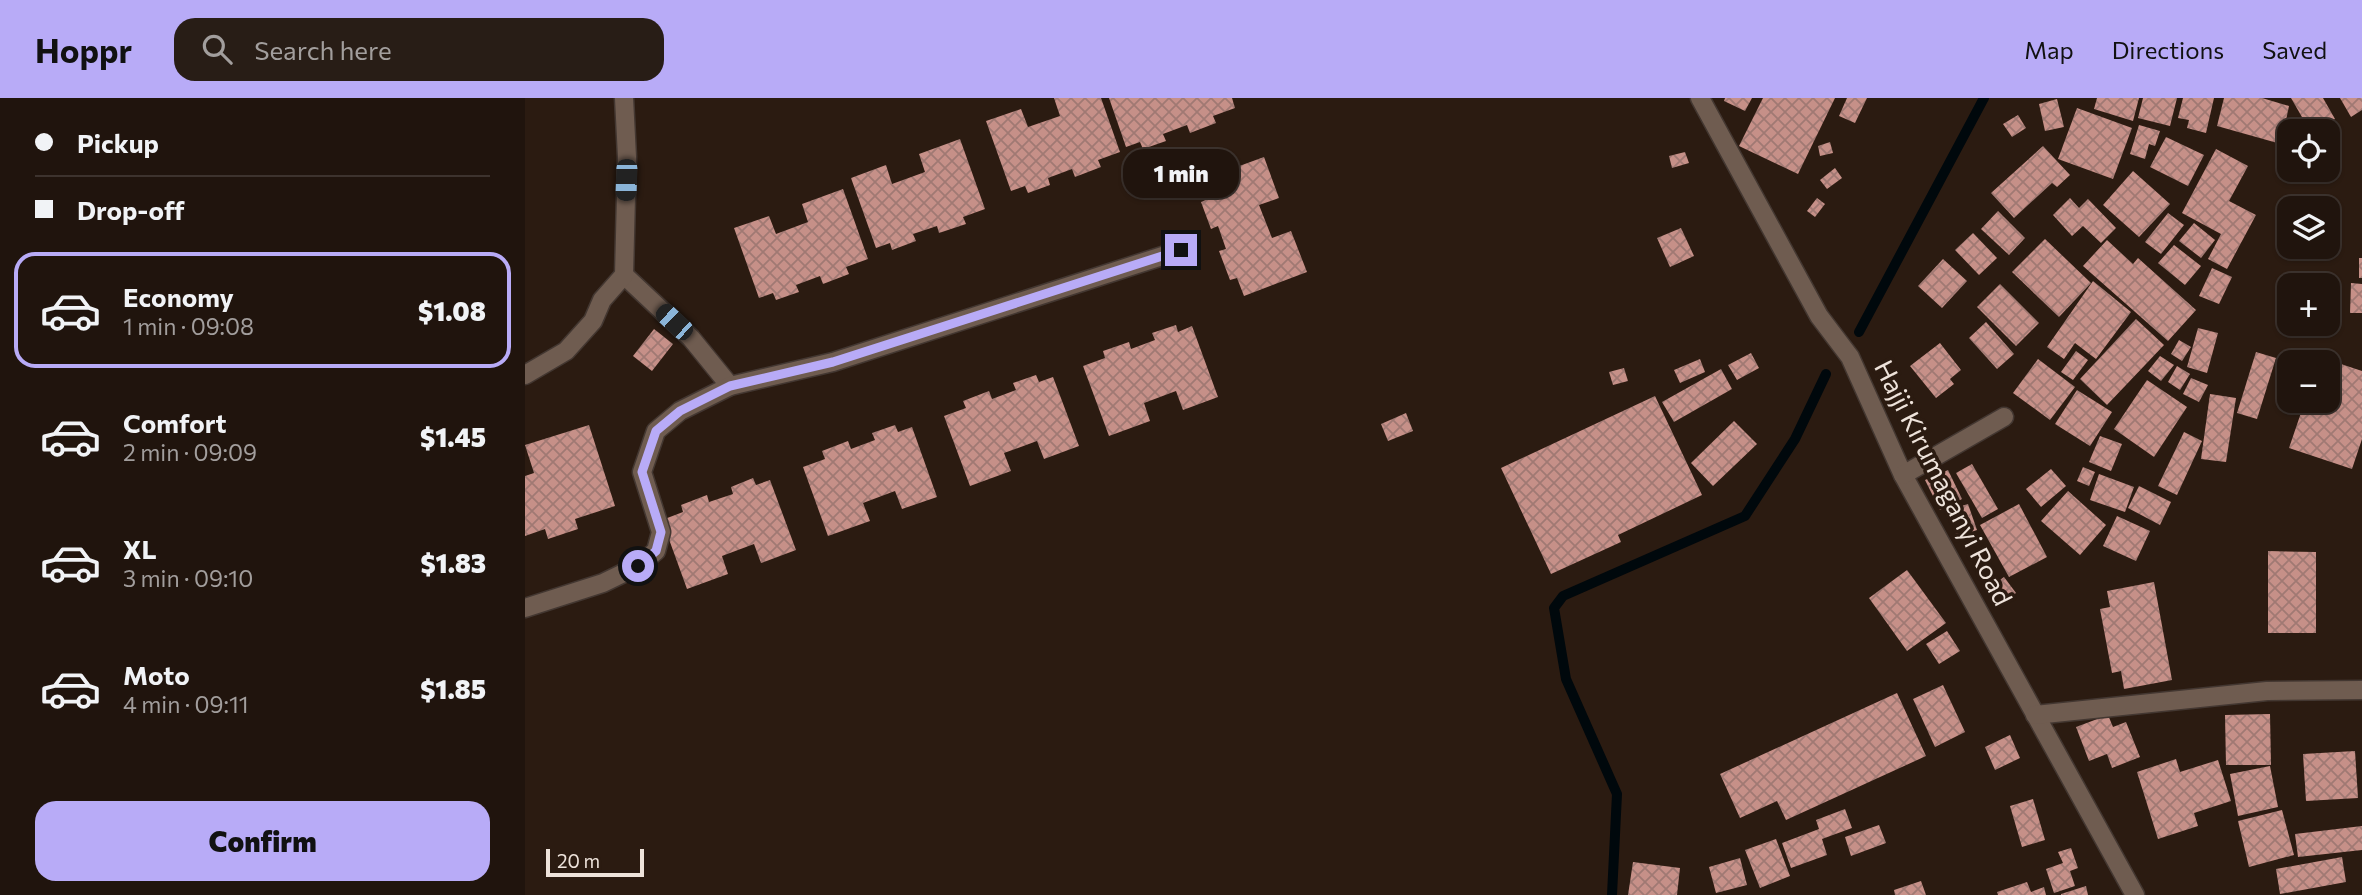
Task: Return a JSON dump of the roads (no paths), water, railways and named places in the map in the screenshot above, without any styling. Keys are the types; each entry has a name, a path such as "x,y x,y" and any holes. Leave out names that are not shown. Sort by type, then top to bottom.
{"street":[{"path":"525,376 566,351 593,321 602,300 624,275 627,157 624,98"},
{"name":"Hajji Kirumaganyi Road","path":"1700,98 1819,316 1850,357 1903,475 2135,895"},
{"path":"525,608 603,583 638,566 656,551 661,532 642,472 656,431 680,411 730,386 833,362 1181,250"},
{"path":"624,275 691,338 730,386"},
{"path":"1903,475 2004,417"},
{"path":"2035,715 2267,691 2362,690"}],"waterway":[{"path":"1859,332 1984,98"},
{"path":"1612,895 1617,794 1566,679 1554,608 1563,596 1745,516 1795,439 1826,374"}]}
